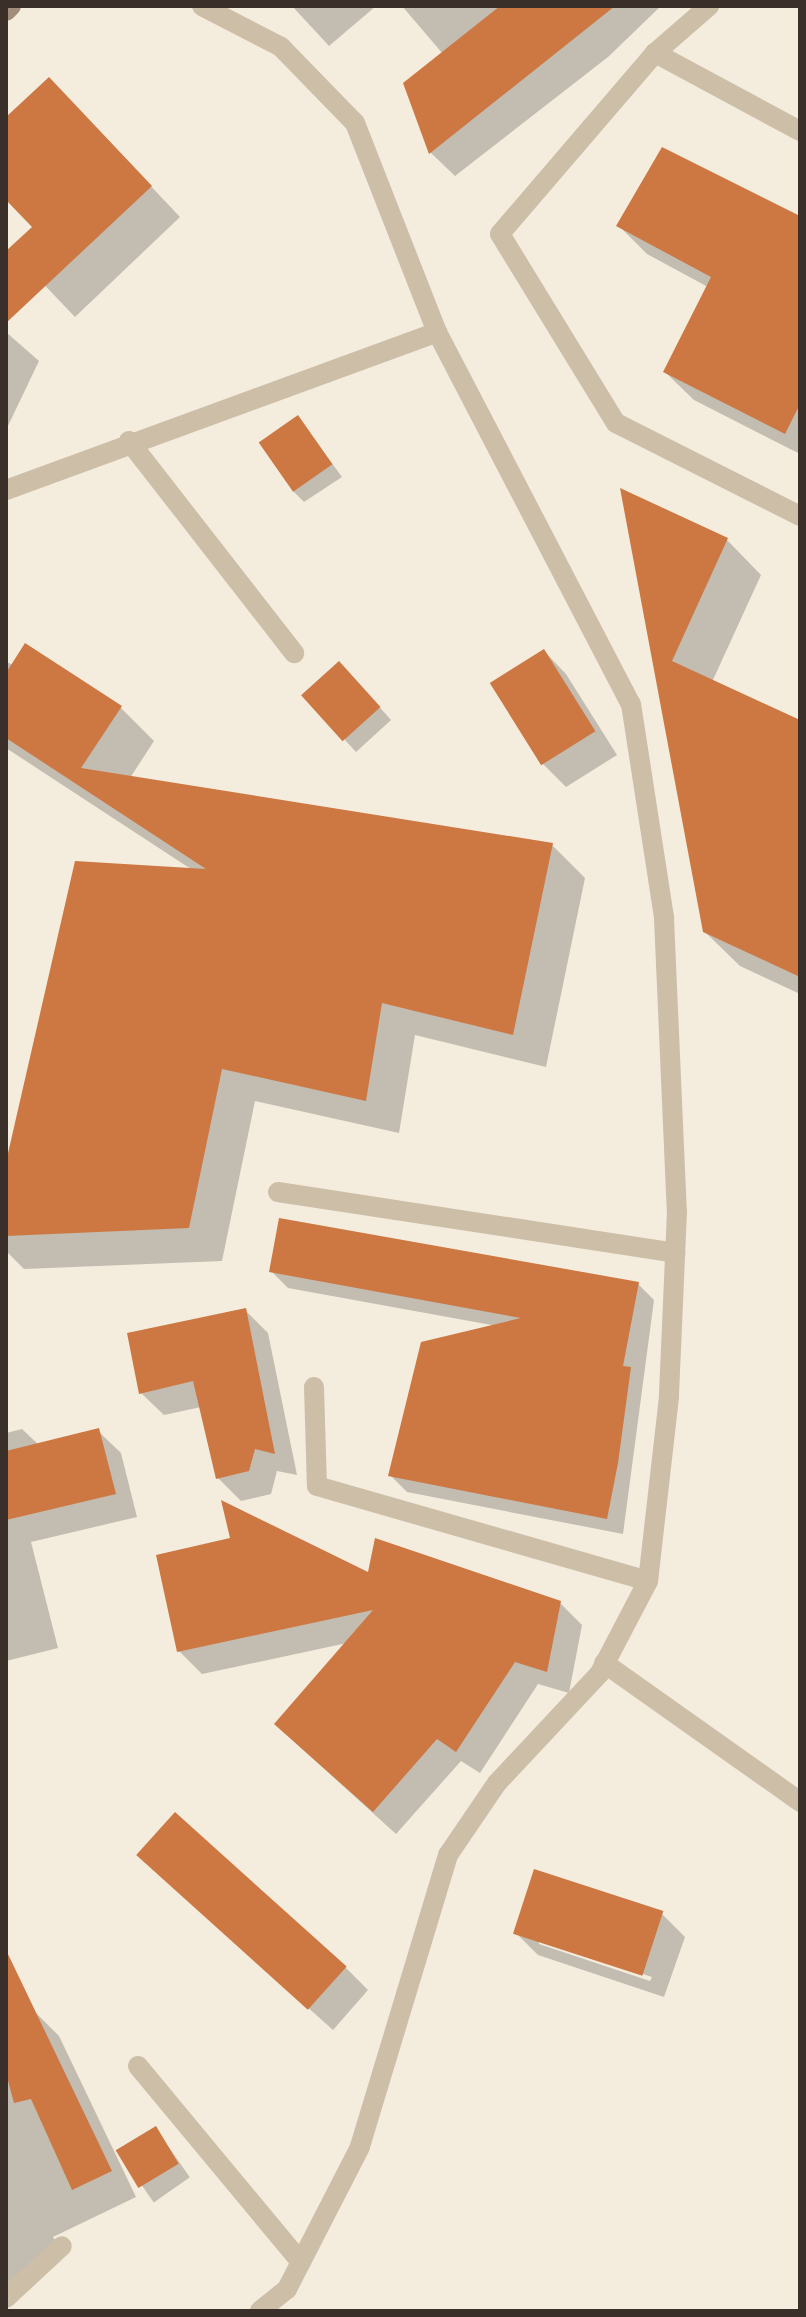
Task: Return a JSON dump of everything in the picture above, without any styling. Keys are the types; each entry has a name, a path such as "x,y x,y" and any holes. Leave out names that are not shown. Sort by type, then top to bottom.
{"main road":[{"path":"6,11 11,6"}],"street":[{"path":"202,6 281,47 355,123 437,332 631,704 664,918 675,1253 669,1397 648,1581 604,1663 497,1783 448,1855 360,2147 287,2289 260,2311"},
{"path":"709,6 655,53 500,234 616,423 800,516"},
{"path":"655,53 800,131"},
{"path":"6,490 129,441 437,332"},
{"path":"129,441 294,653"},
{"path":"278,1192 675,1253"},
{"path":"314,1387 317,1486 648,1581"},
{"path":"604,1663 800,1802"},
{"path":"138,2066 301,2262"},
{"path":"6,2298 62,2246"}],"building":[{"path":"500,6 615,6 429,154 403,83"},
{"path":"49,77 152,186 6,323 6,251 32,227 6,200 6,117"},
{"path":"662,147 800,216 800,404 785,434 663,372 711,277 616,226"},
{"path":"298,415 332,464 293,492 259,443"},
{"path":"620,488 728,538 672,661 800,720 800,977 703,932"},
{"path":"25,643 122,706 81,768 553,843 513,1035 382,1003 366,1101 222,1069 189,1228 6,1236 6,1162 75,861 206,869 6,738 6,673"},
{"path":"544,649 595,731 541,765 490,683"},
{"path":"339,661 380,707 343,741 301,695"},
{"path":"279,1218 639,1282 623,1366 631,1367 607,1519 388,1476 421,1342 521,1318 269,1272"},
{"path":"246,1308 275,1454 255,1449 249,1471 216,1479 193,1381 139,1394 127,1333"},
{"path":"99,1428 116,1494 6,1520 6,1451"},
{"path":"221,1500 368,1572 375,1538 561,1601 547,1672 515,1662 456,1752 437,1739 373,1812 274,1724 373,1610 177,1652 156,1555 230,1538"},
{"path":"175,1812 347,1967 308,2010 136,1855"},
{"path":"534,1869 663,1911 642,1976 513,1934"},
{"path":"6,1950 112,2171 72,2190 31,2099 14,2103 6,2073"},
{"path":"156,2126 179,2164 138,2188 116,2150"}]}
